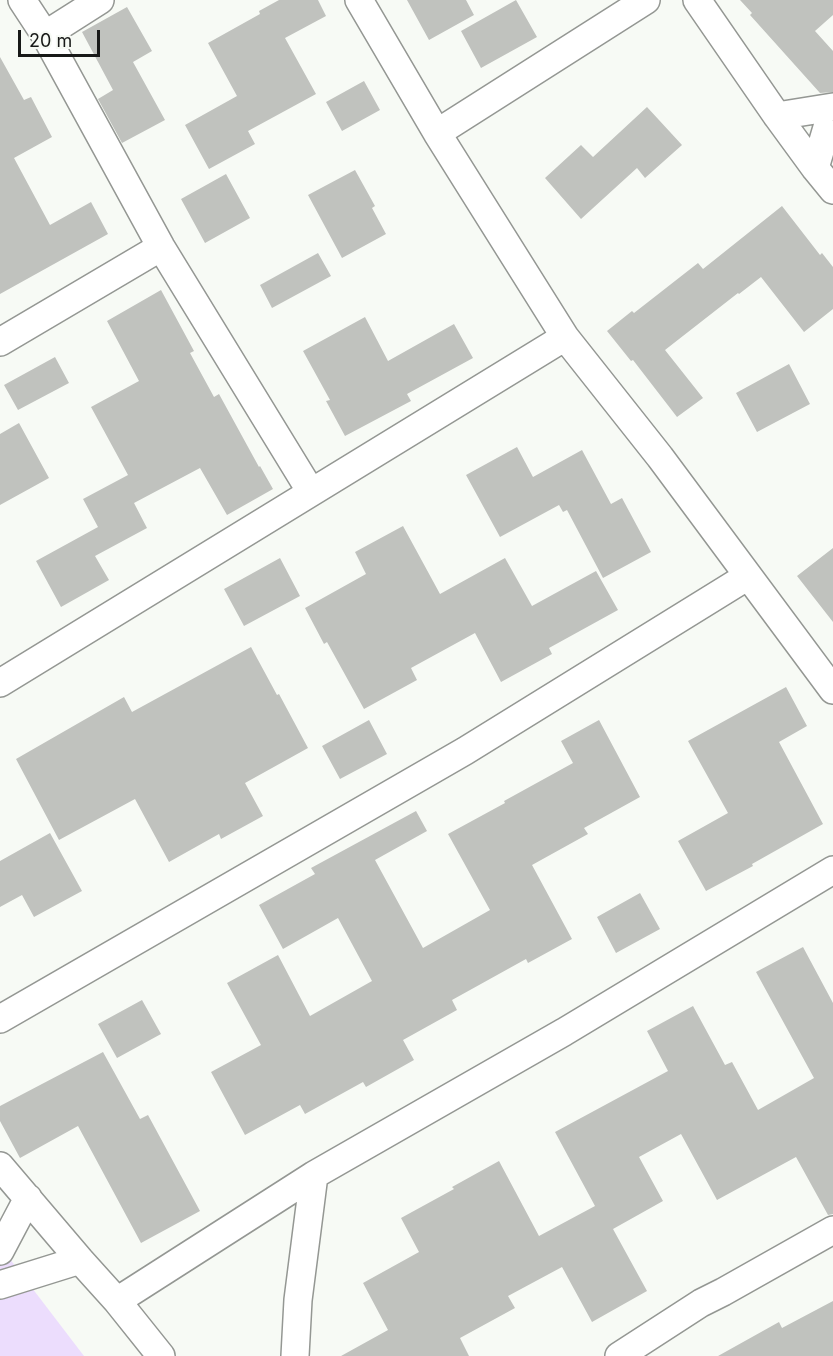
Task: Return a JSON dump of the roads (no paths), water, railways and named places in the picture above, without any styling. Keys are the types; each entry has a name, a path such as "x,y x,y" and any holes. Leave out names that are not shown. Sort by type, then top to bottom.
{"street":[{"path":"22,0 45,35 161,247 311,492"},
{"path":"45,35 100,0"},
{"path":"359,0 437,133 565,337 660,457 833,690"},
{"path":"437,133 646,0"},
{"path":"697,0 777,117 833,190"},
{"path":"777,117 833,107 815,168"},
{"path":"0,342 161,247"},
{"path":"0,683 565,337"},
{"path":"0,1019 465,751 748,576"},
{"path":"117,1301 314,1175 564,1032 833,870"},
{"path":"0,1166 117,1301 161,1356"},
{"path":"296,1356 298,1300 314,1175"},
{"path":"0,1251 28,1198"},
{"path":"619,1356 700,1303 723,1293 833,1230"},
{"path":"0,1285 80,1260"}]}
